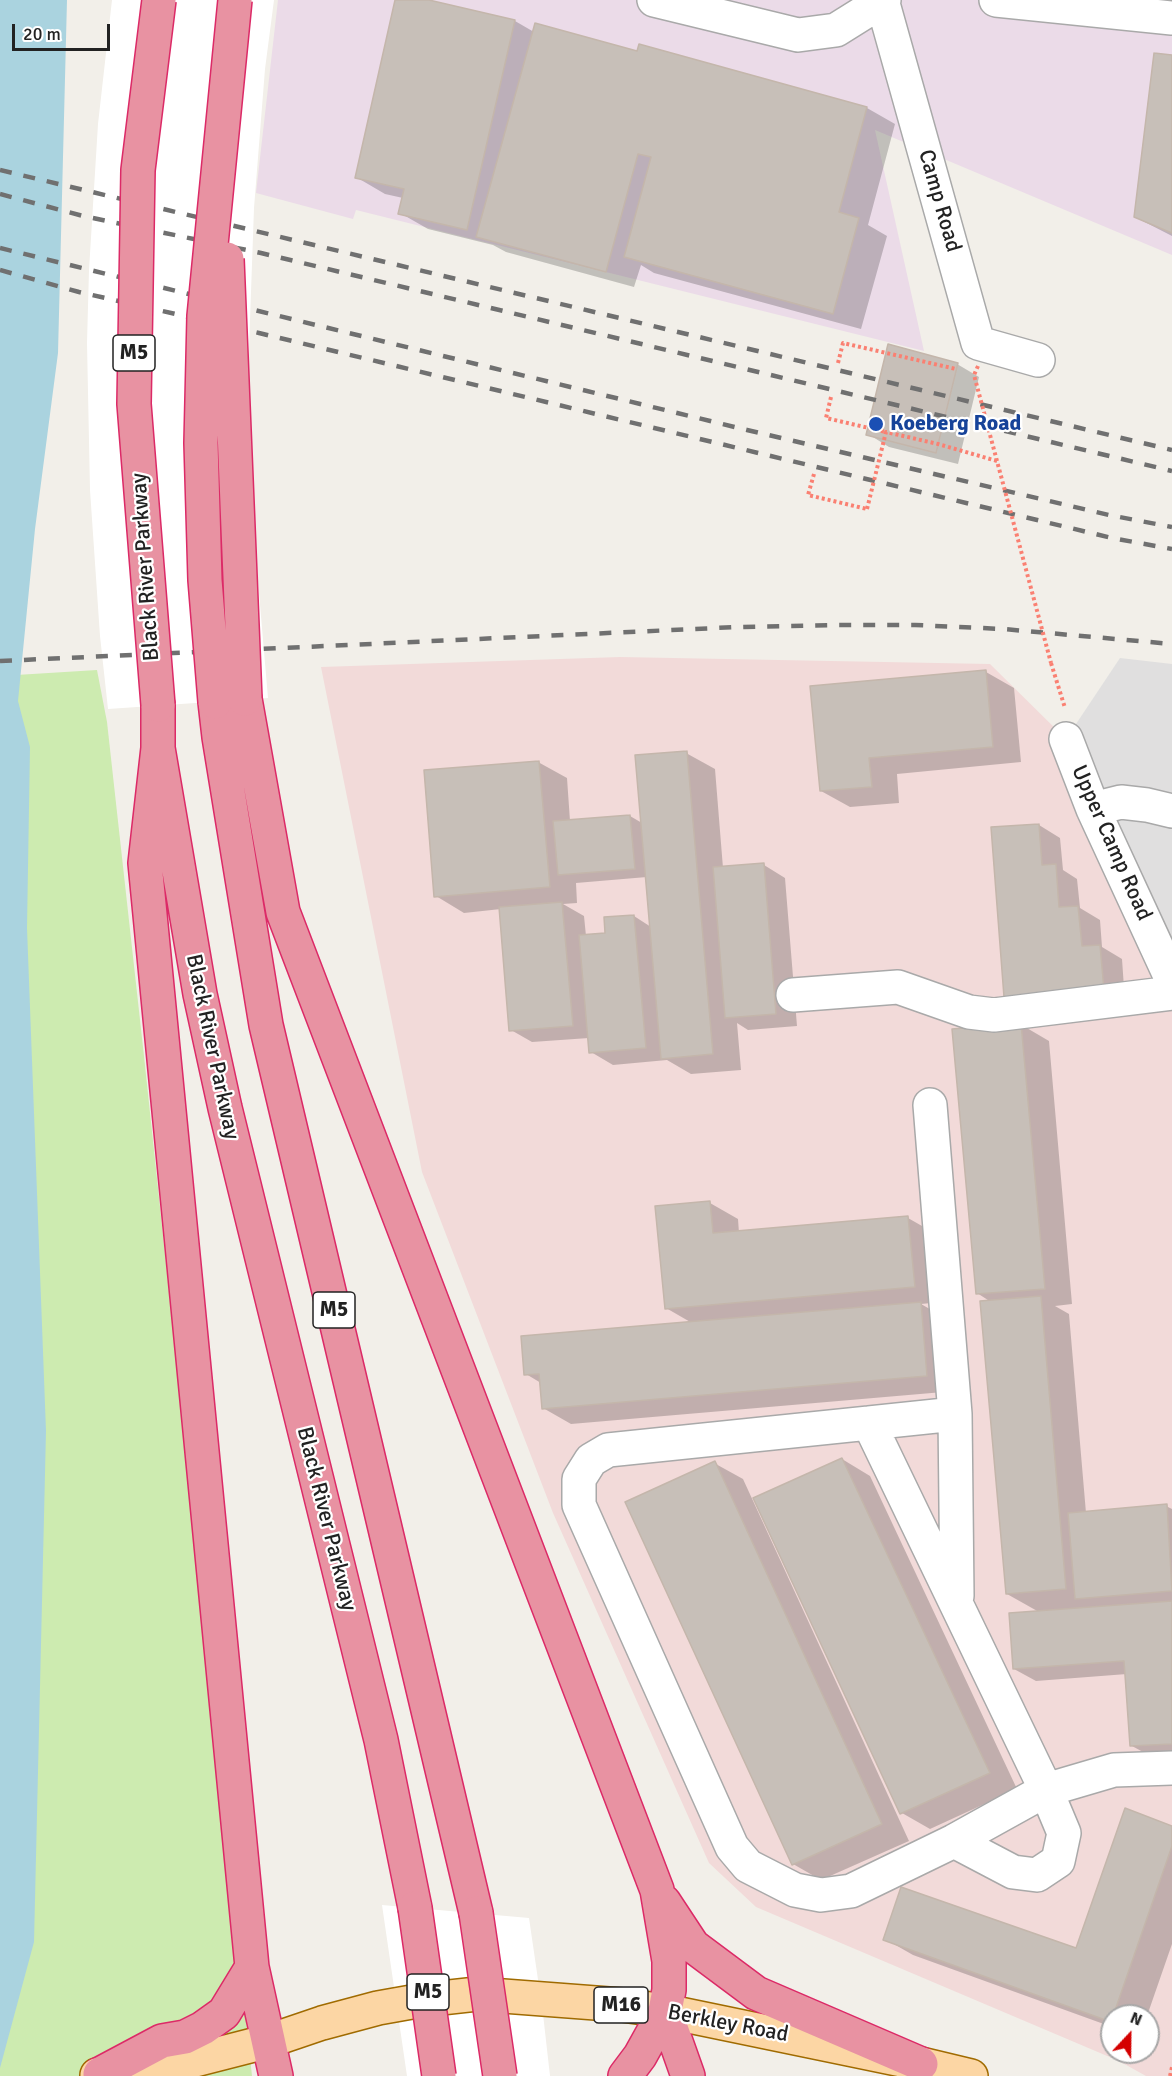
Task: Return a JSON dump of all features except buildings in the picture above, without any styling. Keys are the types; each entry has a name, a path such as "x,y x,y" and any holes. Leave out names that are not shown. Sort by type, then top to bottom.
{"highway":[{"name":"Black River Parkway","path":"159,0 138,170 134,404 158,705 158,748 188,936 212,1050 381,1740 415,1908 439,2076"},
{"name":"M5","path":"236,0 204,316 201,443 205,580 230,700 221,748 266,1025 476,1913 500,2076"},
{"path":"230,700 283,912 657,1890 669,1961 669,1990 665,2011 640,2056 625,2076"},
{"path":"158,748 145,862 252,1967 276,2076"},
{"path":"657,1890 693,1946 756,1993 921,2064"},
{"path":"97,2075 162,2041 185,2037 203,2028 224,2013 252,1967"},
{"path":"665,2011 688,2076"}],"main road":[{"name":"Berkley Road","path":"97,2075 160,2069 269,2041 322,2023 378,2008 477,1994 622,2005 665,2011 971,2076"}],"street":[{"path":"656,0 798,35 836,30 883,0"},
{"name":"Camp Road","path":"883,0 978,343 1038,360"},
{"path":"996,0 1172,18"},
{"name":"Upper Camp Road","path":"1066,726 1093,809 1172,980"},
{"path":"1093,809 1121,802 1172,811"},
{"path":"793,995 897,987 969,1012 994,1015 1172,993"},
{"path":"930,1105 955,1414 957,1605"},
{"path":"955,1414 608,1450 591,1460 579,1479 579,1505 732,1847 748,1866 795,1890 821,1894 851,1891 954,1841 1046,1790 1114,1770 1172,1768"},
{"path":"869,1423 1046,1790 1064,1833 1058,1861 1037,1875 1013,1872 954,1841"}],"path":[{"path":"838,363 843,343 974,375"},
{"path":"978,366 974,375 1066,726"},
{"path":"831,397 826,418 938,444 997,461"},
{"path":"814,474 808,495 867,509 886,432"},
{"path":"1170,2076 1172,2067"}],"shaded area":[{"path":"278,0 1172,0 1172,255 875,130 924,351 356,210 353,219 256,193"},
{"path":"620,657 990,664 1066,739 1172,980 1172,2076 1146,2076 1124,2064 1160,2064 1160,2004 1100,2004 1100,2053 756,1907 709,1863 553,1513 422,1172 321,667"},
{"path":"1120,658 1172,664 1172,980 1066,739"}],"green space":[{"path":"97,670 107,722 144,1056 252,2076 0,2076 0,676"}],"water":[{"path":"0,0 67,0 58,353 35,529 18,701 30,747 27,928 46,1431 34,1942 0,2068"}],"pier":[{"path":"112,0 274,0 265,69 254,208 249,348 249,418 256,558 268,698 108,709 100,636 90,490 87,343 98,124"},
{"path":"382,1905 529,1918 550,2076 407,2076"}],"railway":[{"path":"0,170 1172,450"},
{"path":"0,194 83,216 261,253 1172,471"},
{"path":"0,248 747,430 1109,515 1172,527"},
{"path":"0,270 79,292 259,333 1112,538 1172,549"},
{"path":"0,661 738,627 836,625 915,625 1003,629 1172,644"}],"place":[{"name":"Koeberg Road","path":"876,424"}]}
